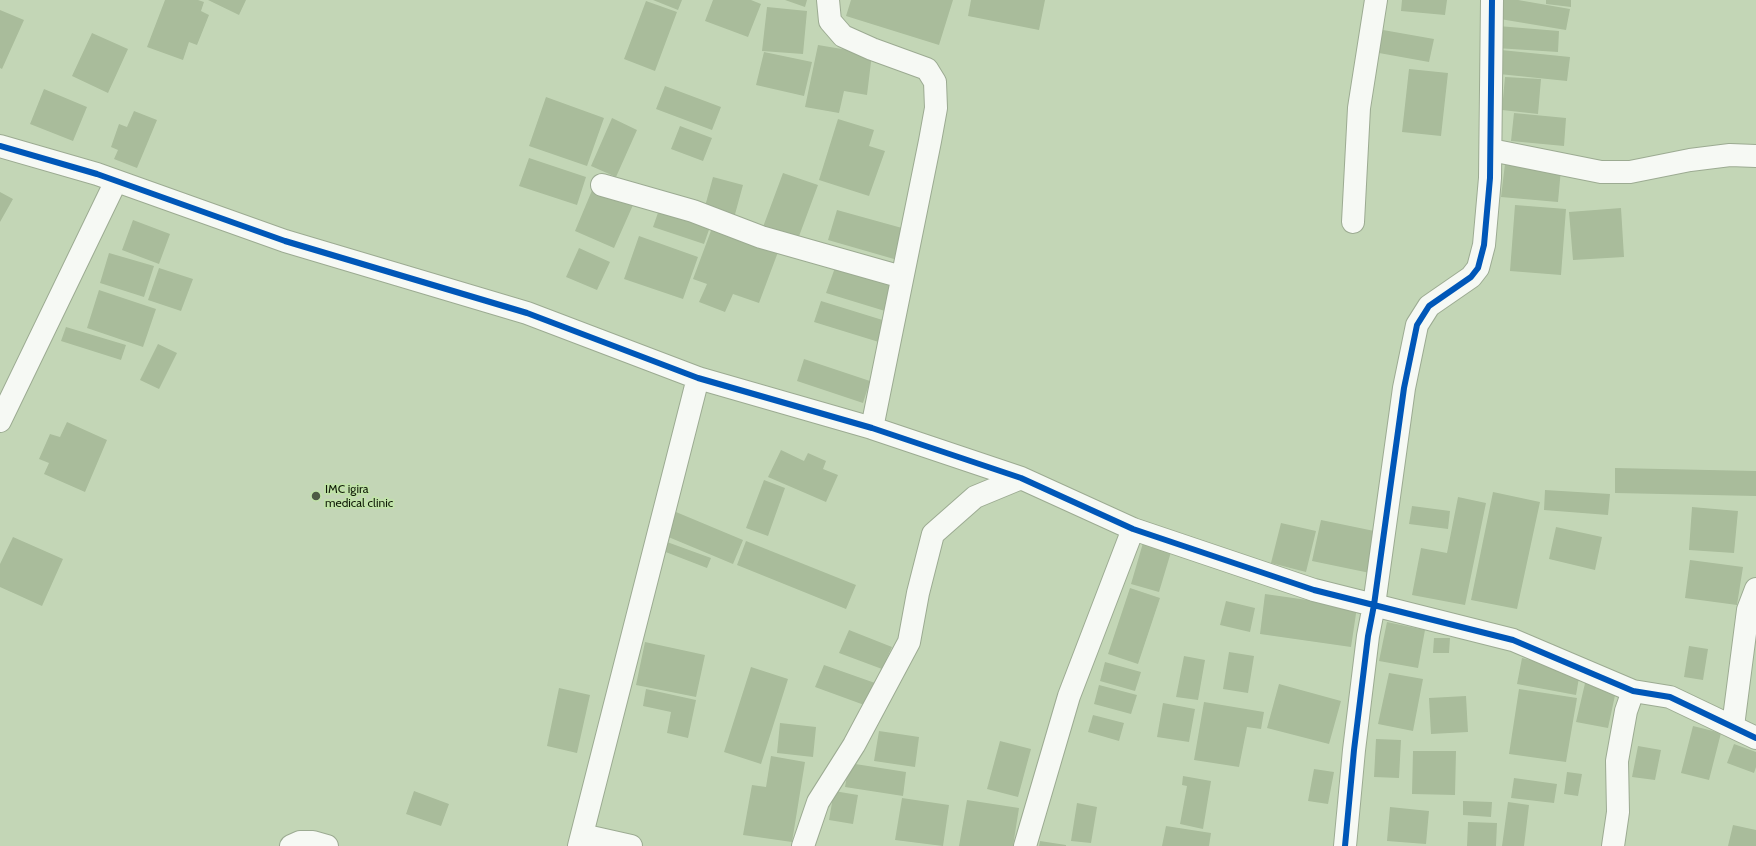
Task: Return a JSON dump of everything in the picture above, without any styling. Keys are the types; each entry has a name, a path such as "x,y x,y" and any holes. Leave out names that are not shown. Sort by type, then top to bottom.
{"street":[{"path":"828,0 830,21 843,36 872,49 927,69 936,82 936,108 872,428"},
{"path":"1353,222 1359,108 1376,0"},
{"path":"1345,846 1355,735 1368,636 1374,605 1404,388 1417,325 1429,306 1471,277 1478,268 1484,245 1490,150 1492,0"},
{"path":"0,146 116,181 286,241 527,313 698,378 872,428 1021,478 1133,529 1314,590 1513,640 1633,691 1670,697 1756,738"},
{"path":"1490,150 1601,172 1630,172 1690,160 1730,155 1756,156"},
{"path":"0,421 116,181"},
{"path":"602,185 692,211 761,237 902,277"},
{"path":"631,846 580,840 698,378"},
{"path":"803,846 818,802 854,745 909,642 918,593 933,534 975,497 1021,478"},
{"path":"1025,846 1069,696 1133,529"},
{"path":"1733,726 1748,610 1756,589"},
{"path":"1613,846 1618,812 1618,761 1626,711 1633,691"},
{"path":"291,846 300,842 313,842 327,846"}],"building":[{"path":"165,0 198,0 204,2 201,11 209,15 197,45 189,42 183,60 147,47"},
{"path":"208,0 246,0 239,15"},
{"path":"653,0 682,0 678,10"},
{"path":"713,0 751,0 761,4 748,37 705,21"},
{"path":"785,0 807,0 805,7"},
{"path":"851,0 953,0 939,45 846,16"},
{"path":"971,0 1045,0 1039,30 968,16"},
{"path":"1402,0 1447,0 1445,15 1401,11"},
{"path":"1497,0 1518,0 1570,9 1566,30 1494,18"},
{"path":"1546,0 1571,0 1571,7 1546,4"},
{"path":"646,1 677,12 655,71 624,59"},
{"path":"767,7 807,11 803,54 762,51"},
{"path":"0,10 24,20 2,69 0,68"},
{"path":"1498,26 1559,31 1558,52 1496,48"},
{"path":"1383,30 1434,39 1429,62 1379,53"},
{"path":"92,33 128,49 108,93 72,76"},
{"path":"818,45 872,54 867,95 844,91 839,113 805,107"},
{"path":"1501,50 1570,57 1567,81 1499,74"},
{"path":"764,52 812,62 804,96 756,85"},
{"path":"1409,69 1448,73 1441,136 1402,132"},
{"path":"1505,77 1541,79 1538,114 1502,110"},
{"path":"665,86 721,107 712,130 656,109"},
{"path":"44,89 87,107 73,141 30,124"},
{"path":"546,97 604,118 587,166 529,146"},
{"path":"134,111 157,120 137,168 114,159 118,150 111,147 119,124 127,127"},
{"path":"1514,113 1566,118 1564,146 1511,141"},
{"path":"612,118 637,130 616,177 591,166"},
{"path":"838,119 874,130 869,146 885,151 869,196 819,180"},
{"path":"680,126 712,138 703,161 671,149"},
{"path":"529,158 586,177 577,205 519,186"},
{"path":"1505,164 1561,169 1558,202 1501,197"},
{"path":"783,173 818,185 798,239 763,227"},
{"path":"713,177 743,185 734,218 704,210"},
{"path":"593,188 633,205 614,248 575,231"},
{"path":"0,192 13,199 0,222"},
{"path":"1515,205 1566,209 1561,275 1510,271"},
{"path":"660,207 711,224 704,244 653,227"},
{"path":"1621,208 1624,257 1573,260 1569,212"},
{"path":"837,210 902,228 894,259 828,240"},
{"path":"133,220 170,234 159,264 122,250"},
{"path":"712,228 778,252 759,303 733,294 725,312 699,302 707,284 693,279"},
{"path":"639,236 698,257 683,299 624,279"},
{"path":"579,248 610,262 597,290 566,277"},
{"path":"109,253 154,266 144,297 100,283"},
{"path":"837,262 895,280 885,311 826,293"},
{"path":"159,268 193,279 181,311 148,300"},
{"path":"99,290 156,309 143,347 87,328"},
{"path":"821,301 889,322 882,343 814,322"},
{"path":"66,327 126,345 121,360 61,341"},
{"path":"158,344 177,353 159,389 140,380"},
{"path":"804,359 870,381 863,403 797,381"},
{"path":"67,422 107,440 85,492 44,474 49,463 39,459 50,434 60,437"},
{"path":"781,450 804,461 808,453 826,461 823,469 838,475 826,502 768,477"},
{"path":"1615,468 1756,471 1756,496 1615,493"},
{"path":"764,480 785,488 768,536 746,528"},
{"path":"1545,490 1610,494 1608,515 1544,510"},
{"path":"1493,492 1540,502 1517,609 1471,600"},
{"path":"1458,497 1486,503 1465,605 1412,595 1421,548 1447,553"},
{"path":"1412,506 1450,511 1448,529 1409,524"},
{"path":"1692,507 1738,511 1734,553 1689,550"},
{"path":"676,512 743,540 733,564 666,536"},
{"path":"1321,520 1379,532 1370,573 1312,561"},
{"path":"1281,523 1316,531 1306,572 1271,563"},
{"path":"1556,527 1602,537 1595,570 1549,559"},
{"path":"13,537 63,559 42,606 0,587 0,564"},
{"path":"746,541 856,585 846,609 737,565"},
{"path":"667,542 711,558 707,568 663,551"},
{"path":"1143,543 1171,552 1159,592 1131,584"},
{"path":"1690,560 1743,567 1737,605 1685,598"},
{"path":"1130,588 1160,598 1138,664 1108,654"},
{"path":"1265,594 1357,607 1351,647 1260,634"},
{"path":"1226,601 1255,608 1250,632 1220,625"},
{"path":"1387,622 1425,630 1418,668 1379,661"},
{"path":"849,630 892,647 882,669 839,653"},
{"path":"1434,638 1450,638 1449,653 1433,653"},
{"path":"645,642 705,655 696,697 636,685"},
{"path":"1689,646 1708,649 1703,680 1684,677"},
{"path":"1229,652 1254,656 1248,693 1223,689"},
{"path":"1184,656 1205,660 1198,700 1176,697"},
{"path":"1522,658 1580,672 1576,695 1517,684"},
{"path":"1105,662 1141,672 1135,691 1100,681"},
{"path":"824,665 875,683 867,706 815,687"},
{"path":"751,667 788,679 761,764 724,752"},
{"path":"1389,673 1423,679 1413,731 1378,724"},
{"path":"1586,679 1617,686 1608,728 1576,722"},
{"path":"1279,684 1341,701 1329,744 1267,728"},
{"path":"1099,685 1137,695 1131,714 1094,704"},
{"path":"559,688 590,695 577,753 547,746"},
{"path":"646,689 696,700 688,738 667,733 671,712 643,706"},
{"path":"1519,689 1577,698 1566,762 1509,754"},
{"path":"1466,696 1468,732 1431,734 1429,698"},
{"path":"1204,702 1264,712 1261,729 1247,727 1239,767 1194,760"},
{"path":"1163,703 1195,709 1189,742 1157,737"},
{"path":"1093,715 1124,723 1119,741 1088,732"},
{"path":"780,723 816,727 813,757 777,753"},
{"path":"1693,726 1721,733 1709,780 1681,773"},
{"path":"879,731 919,737 915,767 874,761"},
{"path":"1376,739 1401,740 1399,778 1374,777"},
{"path":"1000,741 1031,749 1018,797 987,789"},
{"path":"1734,744 1756,752 1756,767 1754,773 1727,763"},
{"path":"1638,746 1661,750 1655,780 1632,777"},
{"path":"1413,751 1456,751 1455,795 1412,794"},
{"path":"771,756 805,762 792,842 743,835 752,785 766,787"},
{"path":"849,763 906,772 903,796 845,787"},
{"path":"1314,769 1334,772 1328,804 1308,801"},
{"path":"1567,772 1582,774 1578,796 1564,794"},
{"path":"1183,776 1211,781 1203,829 1180,824 1187,786 1182,785"},
{"path":"1514,778 1557,784 1554,803 1511,798"},
{"path":"414,791 449,804 441,826 406,814"},
{"path":"834,791 858,795 853,824 829,820"},
{"path":"902,798 949,805 943,846 895,840"},
{"path":"967,800 1019,808 1013,846 959,846"},
{"path":"1463,801 1492,802 1491,817 1463,815"},
{"path":"1508,802 1529,805 1524,846 1502,846"},
{"path":"1077,803 1097,807 1091,843 1071,841"},
{"path":"1390,807 1429,811 1426,844 1387,841"},
{"path":"1468,822 1497,823 1496,846 1467,846"},
{"path":"1733,825 1756,830 1756,846 1728,846"},
{"path":"1166,826 1211,833 1209,846 1162,846"},
{"path":"1040,841 1066,845 1066,846 1039,846"}],"cycle path":[{"path":"1345,846 1354,750 1368,636 1374,605 1404,388 1417,325 1429,306 1471,277 1478,268 1484,245 1490,178 1492,0"},
{"path":"0,146 97,174 285,241 527,313 698,378 872,428 1021,478 1133,529 1314,590 1513,640 1633,691 1670,697 1756,738"}],"place":[{"name":"IMC igira medical clinic","path":"316,496"}]}
